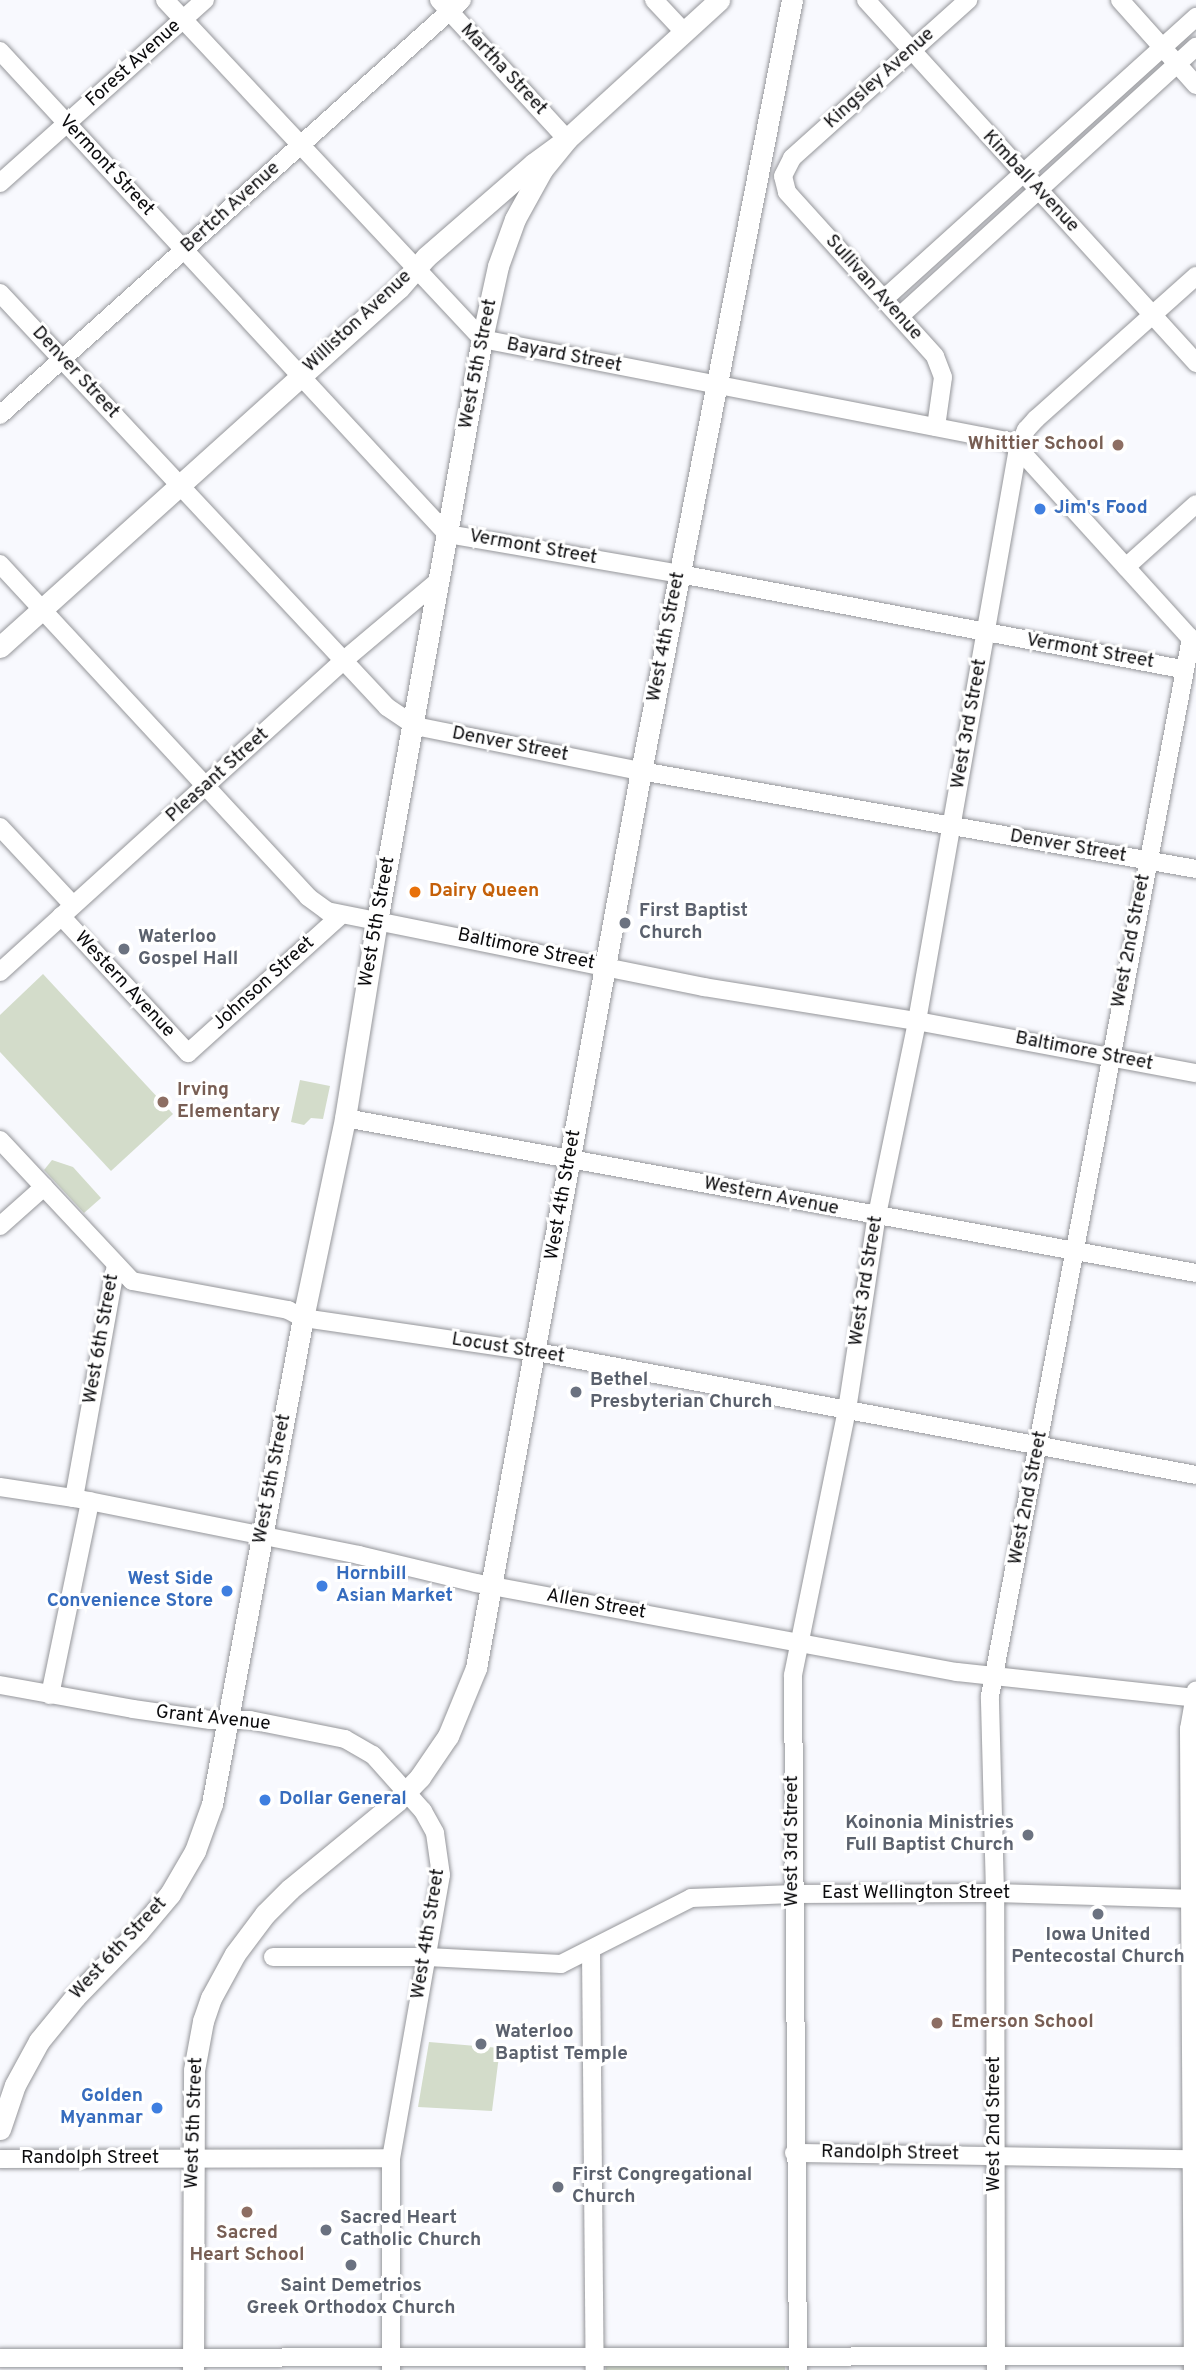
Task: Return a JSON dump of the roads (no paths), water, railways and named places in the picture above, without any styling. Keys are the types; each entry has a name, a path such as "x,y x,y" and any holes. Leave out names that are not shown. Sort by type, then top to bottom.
{"main road":[{"name":"Williston Avenue","path":"0,647 399,288 415,270 523,172 567,139 719,0"},
{"name":"West 4th Street","path":"408,1791 442,1747 464,1703 476,1668 537,1352 641,771 787,23 789,0"},
{"name":"West 5th Street","path":"228,1720 303,1318 345,1118 377,920 415,726 438,580 482,339 498,266 516,219 542,170 567,139"},
{"name":"West 6th Street","path":"0,2129 15,2085 46,2031 155,1914 183,1873 212,1804 228,1720"},
{"name":"West 5th Street","path":"193,2364 192,2158 197,2045 211,1998 234,1954 265,1914 290,1889 408,1791"}],"street":[{"name":"Bayard Street","path":"165,0 482,339 716,386 997,437 1018,448"},
{"name":"Forest Avenue","path":"0,183 205,0"},
{"path":"654,0 685,33"},
{"name":"Kimball Avenue","path":"866,0 1196,363"},
{"name":"Kingsley Avenue","path":"792,159 968,0"},
{"path":"1120,0 1196,85"},
{"name":"Martha Street","path":"450,4 567,139"},
{"name":"Bertch Avenue","path":"0,415 300,146 450,4"},
{"path":"884,299 1196,18"},
{"path":"900,316 1196,47"},
{"name":"Vermont Street","path":"0,51 447,534 680,574 1182,669"},
{"name":"Sullivan Avenue","path":"792,159 783,176 787,192 935,356 941,368 942,394 936,427"},
{"name":"West 3rd Street","path":"798,2363 794,2153 793,1675 847,1410 877,1216 916,1021 1018,448 1026,430 1036,419 1196,276"},
{"name":"Denver Street","path":"0,293 387,708 415,726 641,771 1196,869"},
{"path":"1018,448 1193,641"},
{"path":"1126,568 1196,504"},
{"name":"Baltimore Street","path":"0,564 308,897 327,911 704,987 916,1021 1196,1073"},
{"name":"Pleasant Street","path":"0,972 343,661 438,580"},
{"name":"West 2nd Street","path":"996,2363 995,1893 990,1696 1040,1444 1073,1251 1182,669 1193,641"},
{"name":"Western Avenue","path":"0,827 67,911 188,1053"},
{"name":"Johnson Street","path":"188,1053 341,915"},
{"name":"Western Avenue","path":"345,1118 1196,1273"},
{"name":"West 6th Street","path":"0,1140 116,1265 50,1695"},
{"path":"0,1226 44,1186"},
{"name":"Locust Street","path":"116,1265 132,1281 288,1310 303,1318 537,1352 1196,1475"},
{"name":"Allen Street","path":"0,1488 82,1499 359,1555 492,1586 799,1643 994,1676 1195,1696"},
{"name":"Grant Avenue","path":"0,1685 133,1709 250,1720 345,1739 373,1755 408,1791"},
{"path":"0,2358 193,2364 1194,2361 1193,1899 1189,1729 1195,1696"},
{"name":"West 4th Street","path":"391,2364 391,2158 441,1875 435,1833 408,1791"},
{"name":"East Wellington Street","path":"273,1957 428,1957 561,1964 691,1898 793,1894 995,1893 1193,1899"},
{"path":"591,1950 595,2364"},
{"name":"Randolph Street","path":"794,2153 1193,2160"},
{"name":"Randolph Street","path":"0,2159 391,2158"}],"place":[{"name":"Whittier School","path":"1118,445"},
{"name":"Jim's Food","path":"1040,509"},
{"name":"Dairy Queen","path":"415,892"},
{"name":"First Baptist Church","path":"625,923"},
{"name":"Waterloo Gospel Hall","path":"124,949"},
{"name":"Irving Elementary","path":"163,1102"},
{"name":"Bethel Presbyterian Church","path":"576,1392"},
{"name":"Hornbill Asian Market","path":"322,1586"},
{"name":"West Side Convenience Store","path":"227,1591"},
{"name":"Dollar General","path":"265,1800"},
{"name":"Koinonia Ministries Full Baptist Church","path":"1028,1835"},
{"name":"Iowa United Pentecostal Church","path":"1098,1914"},
{"name":"Emerson School","path":"937,2023"},
{"name":"Waterloo Baptist Temple","path":"481,2044"},
{"name":"Golden Myanmar","path":"157,2108"},
{"name":"First Congregational Church","path":"558,2187"},
{"name":"Sacred Heart School","path":"247,2212"},
{"name":"Sacred Heart Catholic Church","path":"326,2230"},
{"name":"Saint Demetrios Greek Orthodox Church","path":"351,2265"}]}
